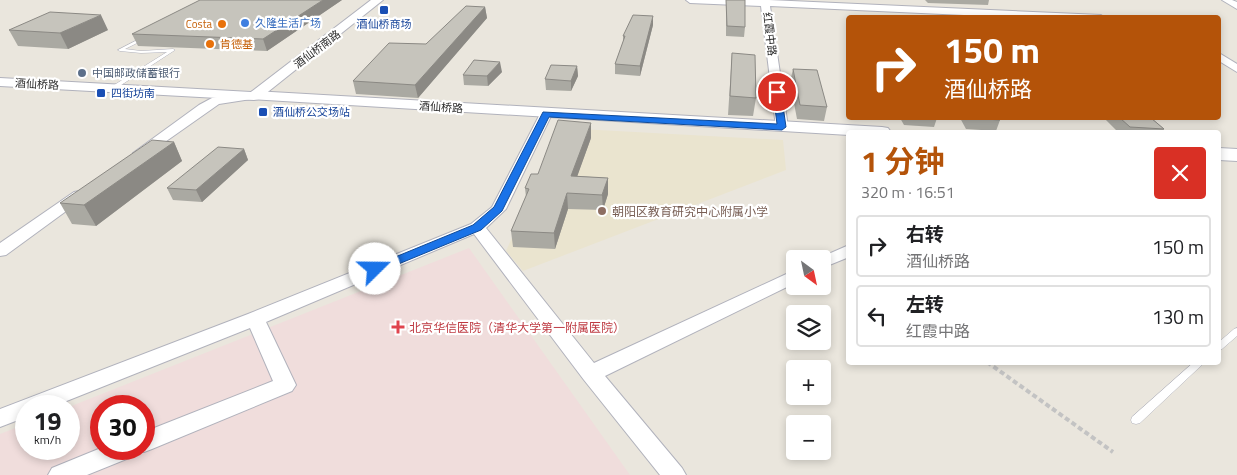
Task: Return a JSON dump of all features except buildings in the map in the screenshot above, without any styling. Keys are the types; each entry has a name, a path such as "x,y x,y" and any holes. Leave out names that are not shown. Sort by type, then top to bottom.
{"main road":[{"name":"酒仙桥路","path":"254,96 846,130"},
{"path":"1221,154 1237,155"}],"street":[{"name":"酒仙桥南路","path":"254,96 378,0"},
{"path":"690,0 1038,15"},
{"path":"1226,0 1237,6"},
{"name":"红霞中路","path":"766,2 782,127"},
{"path":"1221,57 1237,69"},
{"name":"酒仙桥路","path":"0,82 254,96"},
{"path":"126,163 203,108 216,101 254,96"},
{"path":"59,395 256,319 477,227 498,209 546,114"},
{"path":"0,250 89,188"},
{"path":"477,227 591,374 674,475"},
{"path":"831,259 846,251"},
{"path":"591,374 786,280"},
{"path":"155,438 285,386 256,319"},
{"path":"0,418 15,412"},
{"path":"60,475 98,460"}],"lane":[{"path":"113,88 173,50 120,50 154,32"},
{"path":"1221,345 1237,331"},
{"path":"1136,420 1198,365"}],"path":[{"path":"991,365 1113,452"}],"shaded area":[{"name":"朝阳区教育研究中心附属小学","path":"561,128 783,140 786,170 523,271 506,251"},
{"name":"北京华信医院（清华大学第一附属医院）","path":"469,248 630,475 0,475 0,434 15,428 15,460 80,460 80,403 90,399 90,460 155,460 155,395 99,395"}],"place":[{"name":"酒仙桥商场","path":"384,10"},
{"name":"久隆生活广场","path":"245,23"},
{"name":"Costa","path":"222,24"},
{"name":"肯德基","path":"210,44"},
{"name":"中国邮政储蓄银行","path":"82,73"},
{"name":"四街坊南","path":"101,93"},
{"name":"酒仙桥公交场站","path":"263,112"},
{"name":"朝阳区教育研究中心附属小学","path":"602,211"},
{"name":"北京华信医院（清华大学第一附属医院）","path":"398,327"}],"route":[{"path":"375,269 477,227 498,209 546,114 782,127 777,92"}]}
